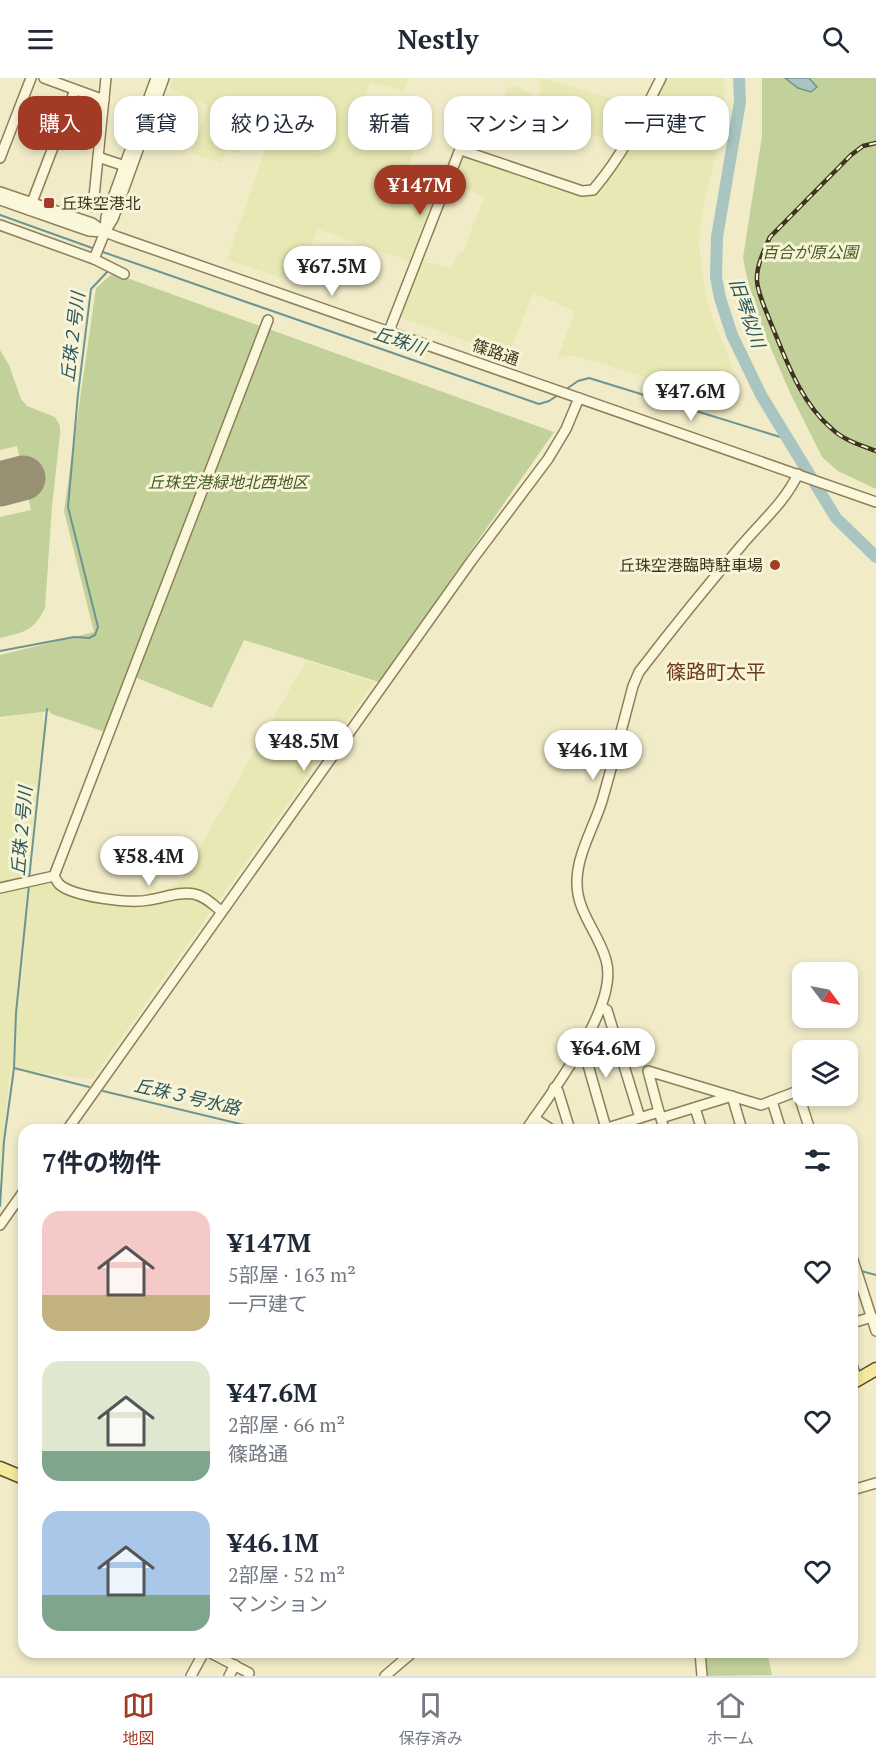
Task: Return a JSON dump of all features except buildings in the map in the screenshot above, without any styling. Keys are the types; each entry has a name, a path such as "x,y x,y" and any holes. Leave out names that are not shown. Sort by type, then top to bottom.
{"main road":[{"path":"858,1379 876,1369"},
{"path":"0,1468 18,1476"}],"street":[{"path":"0,158 31,78"},
{"path":"44,78 104,100"},
{"path":"93,207 106,78"},
{"path":"96,254 113,219 156,78"},
{"path":"129,167 164,78"},
{"path":"389,330 461,150 582,191 593,190 633,134 661,78"},
{"path":"30,206 75,90"},
{"path":"98,157 129,167"},
{"name":"篠路通","path":"0,192 89,231 105,232 876,502"},
{"name":"篠路通","path":"0,200 30,206"},
{"path":"0,225 96,254 106,264 121,273"},
{"path":"54,876 268,320"},
{"path":"71,1124 486,541 548,459 566,429 575,396"},
{"path":"530,1124 592,1029 602,1008 609,978 607,961 580,904 577,883 579,864 602,802 633,686 639,672 710,582 791,489 799,474"},
{"path":"0,888 54,876"},
{"path":"54,876 60,885 74,892 124,900 147,901 192,893 203,896 221,911"},
{"path":"602,1008 607,1010 640,1118"},
{"path":"580,1048 584,1051 603,1124"},
{"path":"662,1124 648,1071 761,1105 795,1092 799,1096 808,1124"},
{"path":"554,1088 558,1091 568,1124"},
{"path":"620,1124 695,1108 732,1096"},
{"path":"732,1096 740,1124"},
{"path":"772,1101 779,1124"},
{"path":"695,1108 700,1124"},
{"path":"534,1118 543,1124"},
{"path":"0,1225 18,1200"},
{"path":"858,1274 876,1331"},
{"path":"858,1321 872,1317"},
{"path":"858,1488 876,1483"},
{"path":"192,1676 201,1658"},
{"path":"226,1658 249,1673"},
{"path":"385,1676 406,1658"},
{"path":"700,1658 702,1676"},
{"path":"229,1676 235,1665"}],"green space":[{"path":"173,78 409,78 404,91 370,82 366,96 348,96 348,150 414,150 408,167 441,180 409,261 318,229 309,250 302,253 295,273 288,271 285,279 227,260 265,150 336,150 336,96 210,96 210,150 227,150 221,163 191,153 192,150 198,150 198,133 208,105 198,101 198,96 187,96 169,88"},
{"path":"540,78 604,96 603,139 591,134 591,96 534,96 541,93"},
{"path":"666,78 723,78 725,88 724,96 657,96"},
{"name":"百合が原公園","path":"762,78 876,78 876,489 838,471 822,457 791,395 753,307 743,258 762,136"},
{"path":"516,86 534,96 505,96 506,89"},
{"path":"628,150 717,150 704,203 699,239 708,306 739,384 726,403 577,356 558,357 575,311 533,293 508,355 398,317 420,261 452,268 459,252 463,253 484,197 452,182 463,154 583,195 597,193"},
{"name":"丘珠空港緑地北西地区","path":"113,273 554,432 379,682 244,640 212,708 127,674 105,732 49,711 0,717 0,655 94,632 64,511 96,288"},
{"path":"0,350 9,365 21,399 27,406 55,417 60,426 60,434 45,608 41,616 27,630 0,638 0,517 31,510 17,446 0,450"},
{"path":"306,661 374,682 92,1079 10,1069 0,1177 0,719 43,709 43,721 48,720 25,877 109,895 152,895 179,884"},
{"path":"704,1658 768,1658 772,1675 706,1676"}],"water":[{"path":"785,78 809,78 817,87 811,92 798,88"}],"waterway":[{"name":"旧琴似川","path":"739,78 740,102 717,237 716,277 720,298 732,335 761,395 836,518 876,557"},
{"name":"丘珠川","path":"0,215 95,249"},
{"name":"丘珠川","path":"100,251 539,404 558,395"},
{"name":"丘珠２号川","path":"0,651 74,637 89,638 95,635 98,627 68,507 78,394 91,289 110,269"},
{"name":"丘珠川","path":"565,390 578,381 589,378 790,440"},
{"name":"丘珠２号川","path":"29,879 47,709"},
{"name":"丘珠２号川","path":"0,1206 4,1141 14,1068 16,1013 29,885"},
{"name":"丘珠３号水路","path":"14,1068 89,1087"},
{"name":"丘珠３号水路","path":"103,1091 240,1124"},
{"path":"861,1271 876,1275"}],"runway":[{"path":"0,484 23,478"}],"railway":[{"path":"876,143 863,146 851,155 770,237 759,264 757,276 762,301 788,364 810,405 841,436 876,451"}],"place":[{"name":"丘珠空港北","path":"49,203"},
{"name":"丘珠空港臨時駐車場","path":"775,565"}],"district":[{"name":"篠路町太平","path":"716,672"}]}
